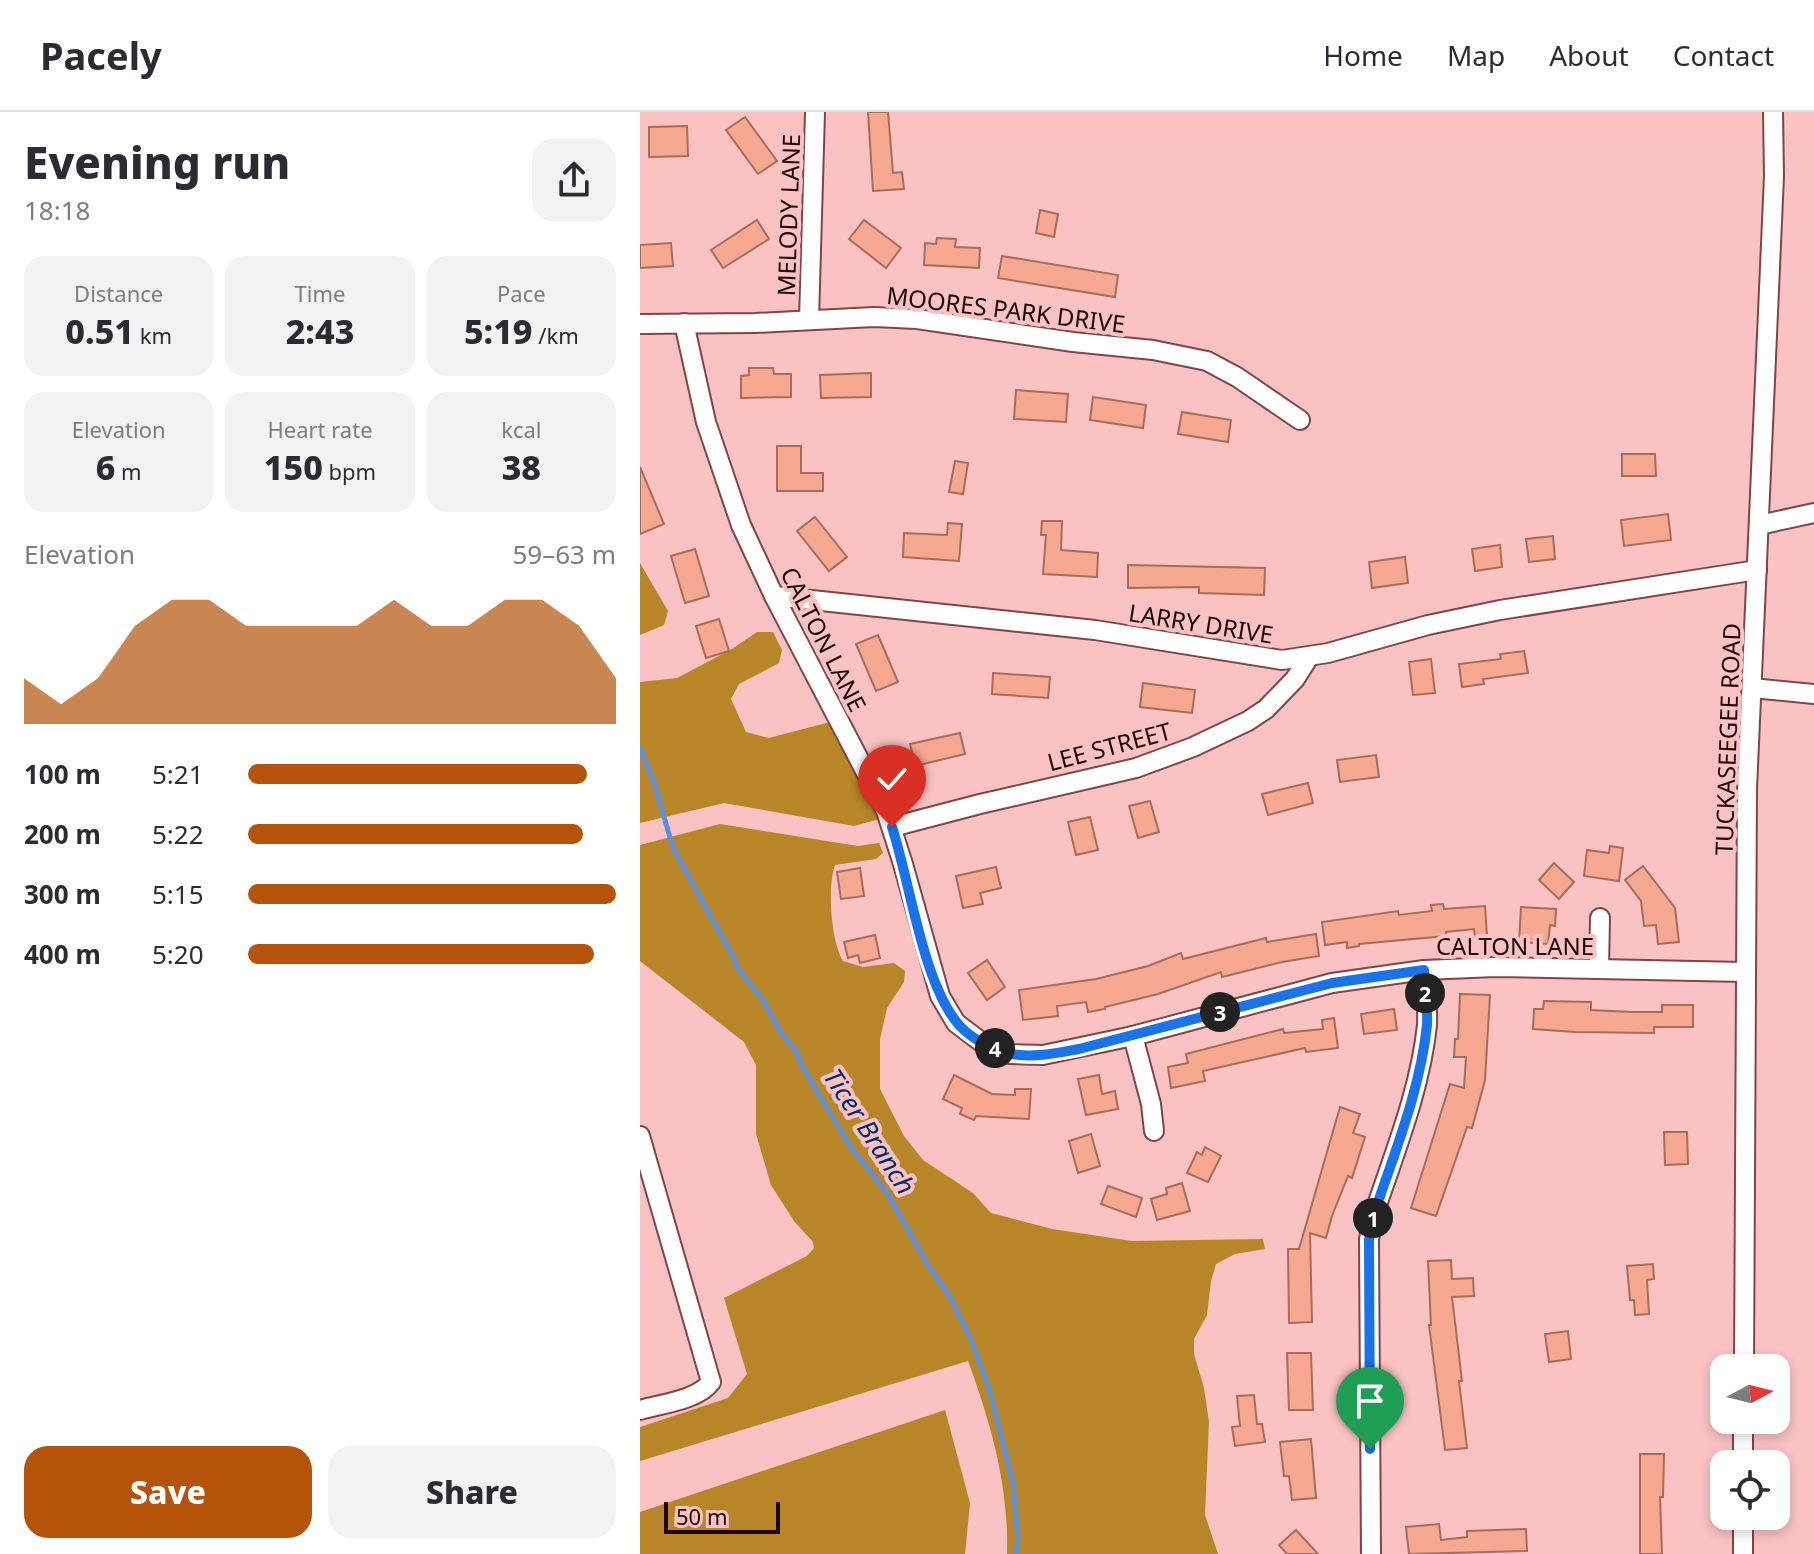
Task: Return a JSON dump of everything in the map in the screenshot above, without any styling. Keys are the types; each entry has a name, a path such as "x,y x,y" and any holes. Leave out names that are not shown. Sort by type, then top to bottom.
{"street":[{"name":"MELODY LANE","path":"809,320 815,112"},
{"name":"TUCKASEEGEE ROAD","path":"1744,1354 1744,972 1752,688 1774,176 1773,112"},
{"name":"MOORES PARK DRIVE","path":"640,324 874,317 917,319 1186,356 1207,361 1237,377 1300,420"},
{"name":"CALTON LANE","path":"684,323 719,465 741,525 892,827 940,996 956,1023 980,1041 1009,1054 1031,1056 1079,1049 1332,983 1424,970 1495,967 1744,972"},
{"path":"1759,525 1814,513"},
{"name":"LARRY DRIVE","path":"774,596 1095,630 1282,660 1309,657 1485,613 1757,570"},
{"name":"LEE STREET","path":"892,827 1136,768 1193,747 1266,709 1295,679 1309,657"},
{"path":"1752,688 1814,694"},
{"path":"1599,969 1600,918"},
{"path":"1371,1554 1369,1240 1372,1220 1412,1098 1423,1049 1427,1022 1424,970"},
{"path":"1133,1036 1151,1104 1154,1131"},
{"path":"640,1136 711,1382 696,1393 640,1410"},
{"path":"1743,1530 1743,1554"}],"shaded area":[{"path":"640,563 668,611 664,625 640,635"},
{"path":"757,632 773,632 782,650 779,663 739,684 731,699 746,732 769,738 830,722 880,819 854,826 724,803 640,823 640,682 677,678"},
{"path":"720,824 858,846 879,843 883,853 876,859 835,865 831,900 833,928 843,961 863,967 894,963 905,971 904,982 887,1008 880,1039 880,1089 904,1136 923,1160 973,1193 991,1213 1052,1229 1132,1241 1263,1239 1265,1249 1235,1254 1216,1264 1207,1315 1194,1339 1194,1354 1204,1388 1209,1422 1205,1515 1218,1554 1007,1554 1002,1480 984,1408 968,1361 640,1461 640,1427 728,1398 747,1374 724,1298 807,1256 814,1248 813,1242 794,1221 771,1185 756,1134 756,1065 744,1042 640,961 640,845"},
{"path":"945,1410 970,1503 965,1554 640,1554 640,1512"}],"building":[{"path":"868,112 888,112 893,173 902,172 904,189 873,191"},
{"path":"745,117 777,161 758,174 726,130"},
{"path":"687,126 688,156 649,157 649,127"},
{"path":"1040,210 1058,214 1054,237 1036,233"},
{"path":"757,220 769,239 723,268 711,250"},
{"path":"864,220 901,248 886,268 849,239"},
{"path":"937,238 956,239 955,247 980,248 979,268 924,265 925,243 936,244"},
{"path":"671,243 673,266 640,268 640,245"},
{"path":"1002,256 1118,275 1115,297 998,278"},
{"path":"749,368 773,368 774,374 791,374 791,397 741,398 741,376 749,375"},
{"path":"871,373 871,397 821,398 820,375"},
{"path":"1016,390 1068,394 1066,422 1014,419"},
{"path":"1093,397 1146,405 1143,428 1090,420"},
{"path":"1182,412 1231,420 1228,442 1178,434"},
{"path":"777,446 801,446 801,473 823,473 823,491 777,491"},
{"path":"1622,454 1655,454 1656,476 1622,476"},
{"path":"955,461 968,463 963,494 949,492"},
{"path":"640,467 664,524 640,534"},
{"path":"1668,514 1671,540 1624,546 1621,520"},
{"path":"815,517 847,557 829,571 797,531"},
{"path":"1042,521 1062,521 1061,550 1098,553 1097,577 1043,574 1046,535 1041,535"},
{"path":"948,523 962,524 959,561 903,557 904,533 947,535"},
{"path":"1553,536 1555,559 1529,562 1526,539"},
{"path":"1500,545 1502,567 1475,571 1472,549"},
{"path":"695,549 709,596 685,603 671,556"},
{"path":"1405,557 1408,583 1372,588 1369,562"},
{"path":"1128,565 1265,568 1264,595 1199,593 1199,587 1128,588"},
{"path":"719,619 729,651 706,658 696,626"},
{"path":"878,635 898,682 876,691 856,644"},
{"path":"1524,651 1528,673 1483,679 1484,684 1462,687 1459,664 1501,659 1500,654"},
{"path":"1431,659 1435,693 1413,695 1409,662"},
{"path":"993,673 1050,677 1048,698 992,694"},
{"path":"1143,683 1195,690 1192,713 1140,707"},
{"path":"960,733 965,754 915,766 910,744"},
{"path":"1376,755 1379,777 1340,782 1337,760"},
{"path":"1308,783 1313,803 1268,815 1262,794"},
{"path":"1150,801 1159,832 1138,838 1129,806"},
{"path":"1090,817 1098,850 1076,855 1068,822"},
{"path":"1610,846 1623,848 1619,881 1584,876 1587,850 1609,853"},
{"path":"1554,863 1574,882 1559,899 1539,880"},
{"path":"1643,866 1675,908 1679,942 1658,944 1656,925 1644,926 1641,901 1625,880"},
{"path":"996,867 1001,888 980,893 983,904 963,908 956,876"},
{"path":"860,868 864,896 841,899 837,872"},
{"path":"1443,904 1444,909 1485,906 1487,936 1475,937 1474,929 1446,932 1446,936 1359,944 1347,948 1347,942 1325,945 1322,922 1398,911 1399,915 1432,911 1431,905"},
{"path":"1521,907 1556,909 1555,926 1550,925 1548,944 1519,942"},
{"path":"1316,934 1319,956 1222,977 1221,972 1105,1009 1088,1012 1086,1002 1057,1006 1058,1016 1023,1020 1019,990 1096,979 1148,966 1181,953 1183,959 1266,938 1267,942"},
{"path":"875,935 880,958 860,963 858,955 848,958 844,942"},
{"path":"987,960 1005,987 987,1000 968,973"},
{"path":"1460,994 1490,995 1485,1080 1472,1128 1467,1127 1436,1216 1411,1208 1450,1084 1464,1088 1466,1057 1454,1057"},
{"path":"1544,1001 1591,1002 1591,1010 1632,1012 1662,1012 1662,1005 1693,1005 1693,1027 1654,1027 1654,1033 1533,1029 1534,1009 1543,1009"},
{"path":"1394,1009 1397,1030 1364,1034 1361,1014"},
{"path":"1334,1018 1338,1048 1306,1052 1305,1048 1203,1071 1205,1081 1171,1088 1168,1067 1188,1063 1186,1054 1283,1029 1284,1033 1323,1029 1322,1020"},
{"path":"954,1075 992,1094 1015,1095 1015,1089 1031,1089 1029,1119 976,1116 974,1120 960,1114 962,1108 943,1099"},
{"path":"1099,1075 1102,1094 1115,1091 1118,1109 1086,1115 1078,1079"},
{"path":"1340,1107 1360,1114 1353,1133 1365,1137 1352,1178 1348,1176 1326,1238 1310,1233 1312,1322 1289,1323 1288,1249 1299,1249"},
{"path":"1664,1132 1687,1132 1688,1164 1665,1165"},
{"path":"1091,1134 1100,1166 1078,1173 1069,1141"},
{"path":"1205,1147 1221,1156 1208,1182 1187,1173 1197,1152 1202,1155"},
{"path":"1182,1183 1190,1211 1157,1220 1151,1199 1167,1194 1166,1188"},
{"path":"1108,1186 1142,1198 1136,1217 1101,1204"},
{"path":"1451,1260 1452,1279 1473,1278 1474,1296 1452,1297 1467,1448 1445,1450 1429,1325 1428,1261"},
{"path":"1653,1264 1654,1279 1647,1280 1649,1314 1635,1315 1634,1300 1630,1300 1627,1266"},
{"path":"1568,1331 1571,1359 1549,1362 1545,1334"},
{"path":"1287,1353 1311,1353 1313,1410 1289,1410"},
{"path":"1254,1395 1257,1424 1262,1424 1265,1442 1235,1446 1232,1427 1240,1426 1237,1396"},
{"path":"1311,1439 1316,1498 1292,1500 1289,1476 1284,1476 1280,1442"},
{"path":"1640,1454 1664,1454 1663,1497 1660,1497 1662,1554 1640,1554"},
{"path":"1439,1524 1441,1540 1467,1537 1467,1531 1526,1529 1527,1551 1409,1554 1406,1527"},
{"path":"1296,1530 1318,1554 1287,1554 1279,1545"}],"waterway":[{"name":"Ticer Branch","path":"640,748 654,782 673,848 736,966 763,1000 781,1033 796,1051 850,1146 887,1193 950,1297 972,1342 989,1389 1013,1483 1018,1539 1016,1554"}],"route":[{"path":"892,827 940,996 956,1023 980,1041 1009,1054 1031,1056 1079,1049 1332,983 1424,970 1427,1022 1423,1049 1412,1098 1372,1220 1369,1240 1370,1449"}]}
